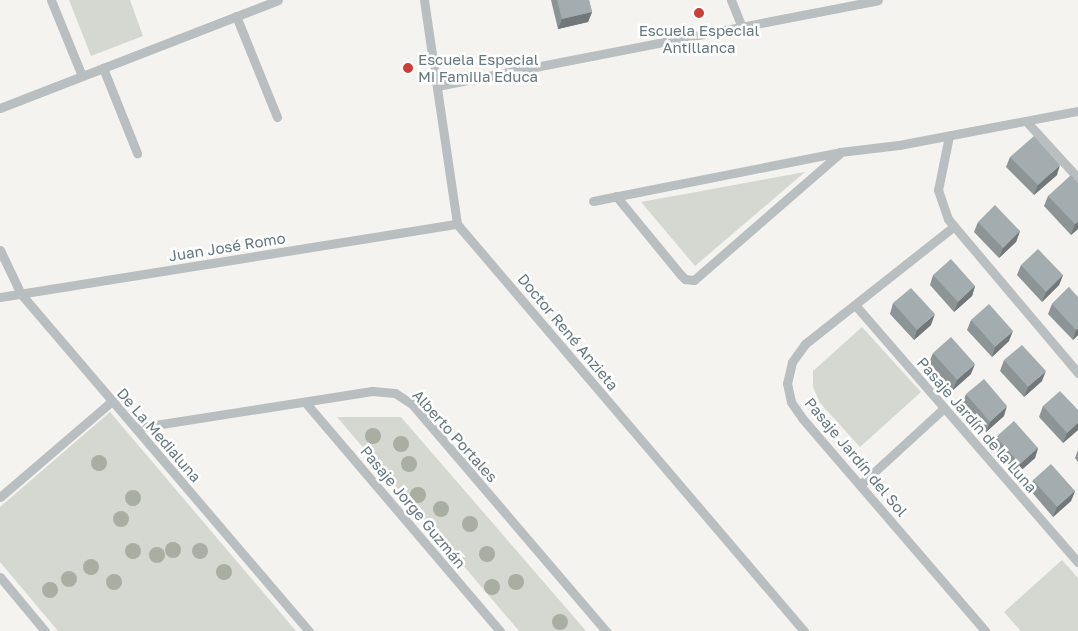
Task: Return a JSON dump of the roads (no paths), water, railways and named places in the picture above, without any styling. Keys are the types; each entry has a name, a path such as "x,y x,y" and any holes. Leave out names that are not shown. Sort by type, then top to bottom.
{"street":[{"path":"51,0 82,76"},
{"path":"0,108 278,0"},
{"path":"424,0 457,224"},
{"path":"731,0 742,27"},
{"path":"437,86 878,0"},
{"path":"236,16 277,117"},
{"path":"103,68 137,153"},
{"path":"594,200 840,152 949,136 1078,112"},
{"path":"1026,121 1078,178"},
{"path":"949,136 938,190 944,211 953,227 1078,373"},
{"path":"616,196 681,275 685,279 694,280 840,152"},
{"name":"Juan José Romo","path":"0,298 457,224"},
{"name":"Doctor René Anzieta","path":"457,224 804,631"},
{"name":"Pasaje Jardín del Sol","path":"953,227 856,306 840,314 805,344 792,362 788,383 791,402 802,418 985,631"},
{"name":"De La Medialuna","path":"0,250 21,294 309,631"},
{"name":"Pasaje Jardín de la Luna","path":"856,306 1078,562"},
{"name":"Alberto Portales","path":"136,428 384,391 395,394 412,404 606,631"},
{"path":"0,497 112,401"},
{"name":"Pasaje Jorge Guzmán","path":"305,402 500,631"},
{"path":"860,485 944,408"},
{"path":"0,577 46,631"}],"place":[{"name":"Escuela Especial Antillanca","path":"699,13"},
{"name":"Escuela Especial Mi Familia Educa","path":"408,68"}]}
